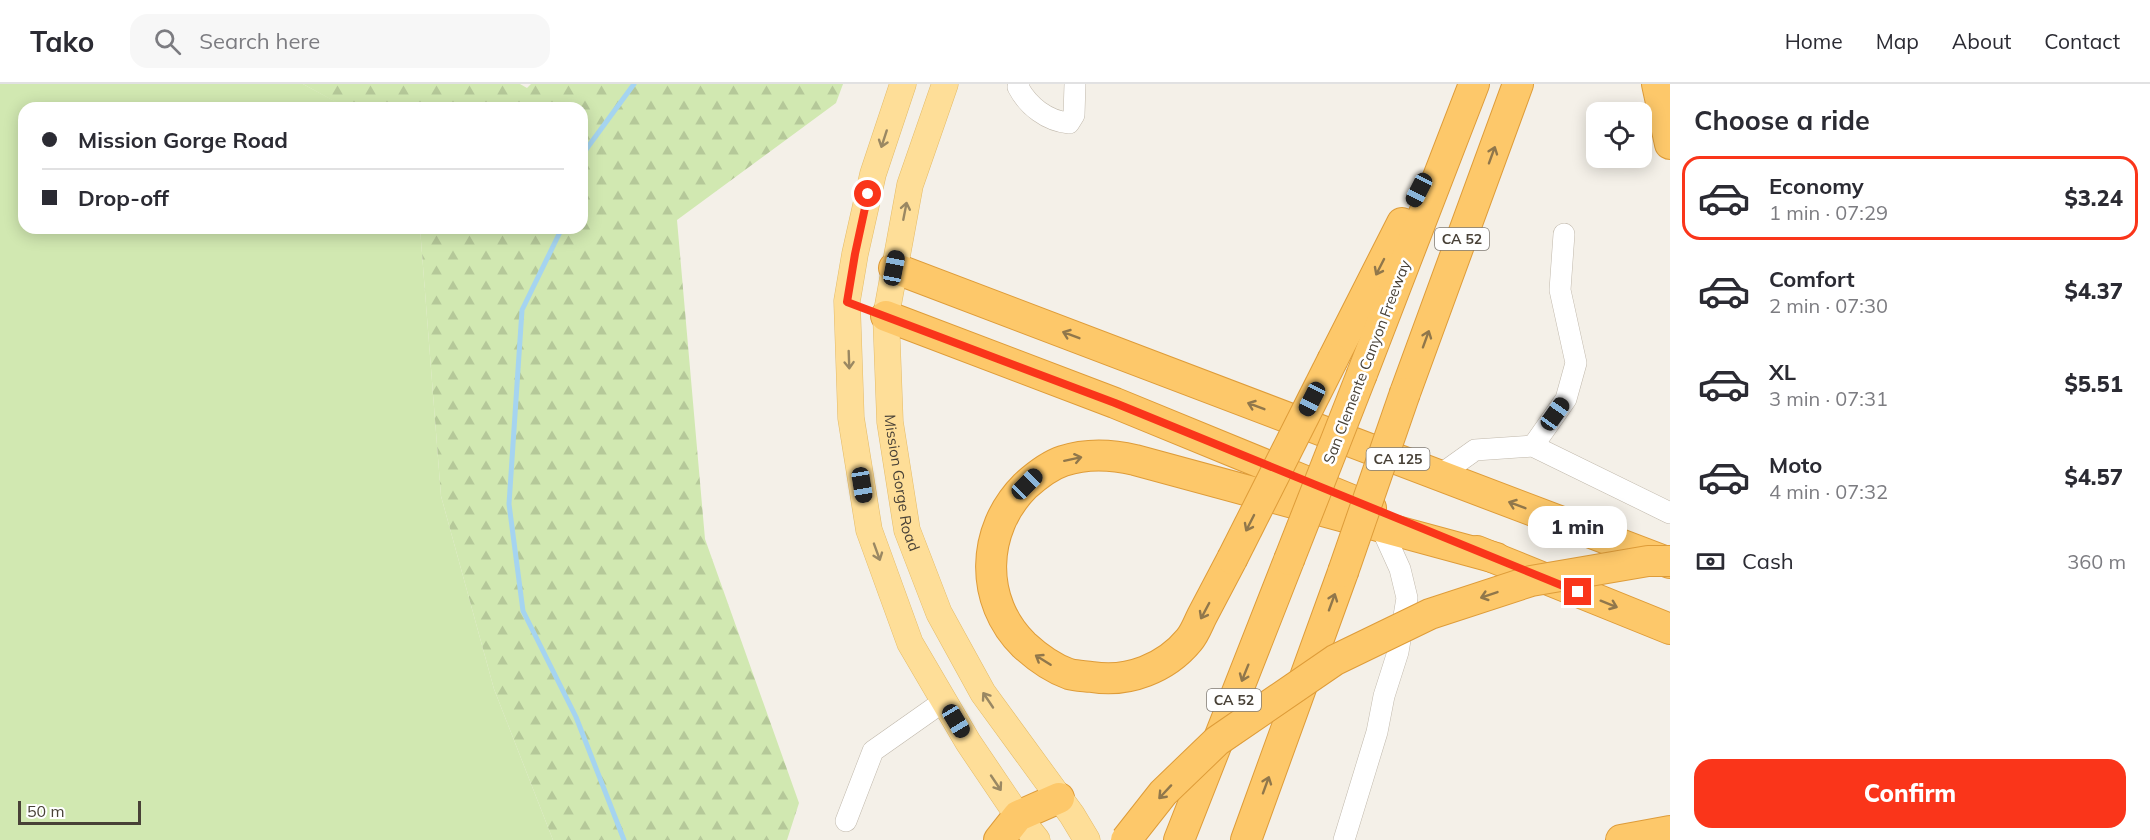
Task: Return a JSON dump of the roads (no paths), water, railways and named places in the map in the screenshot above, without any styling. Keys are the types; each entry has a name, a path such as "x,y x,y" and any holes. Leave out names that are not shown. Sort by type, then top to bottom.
{"highway":[{"path":"1474,84 1333,359 1232,559 1190,639 1167,662 1135,676 1104,679 1069,674 1039,660 1014,635 998,608 991,584 991,550 1000,520 1018,494 1037,475 1062,461 1090,455 1112,454 1134,460 1381,527 1496,558"},
{"name":"San Clemente Canyon Freeway","path":"1179,840 1474,84"},
{"name":"CA 52","path":"1246,840 1518,84"},
{"path":"1657,84 1670,144"},
{"name":"CA 125","path":"894,268 1670,562"},
{"path":"886,316 1115,403 1670,629"},
{"path":"1126,840 1163,793 1217,741 1335,660 1430,614 1531,581 1648,561 1670,562"},
{"path":"999,840 1018,816 1059,798"},
{"path":"1621,840 1670,831"}],"main road":[{"path":"903,84 873,174 847,302 851,418 869,530 910,643 969,742 1018,816 1037,840"},
{"name":"Mission Gorge Road","path":"945,84 910,185 886,316 890,422 907,530 939,613 983,693 1087,840"},
{"name":"CA 125","path":"855,254 894,268"},
{"path":"847,302 886,316"}],"lane":[{"path":"1019,84 1022,96 1038,111 1055,120 1069,123 1074,115 1075,84"},
{"path":"1533,446 1566,399 1576,363 1560,290 1564,234"},
{"path":"1440,475 1475,450 1533,446 1670,513"},
{"path":"1344,840 1377,732 1384,696 1398,652 1407,598 1400,569 1381,527"},
{"path":"846,821 873,751 944,701"}],"waterway":[{"path":"588,147 634,84"},
{"path":"559,234 522,310 509,504 523,611 576,717 624,840"}]}
